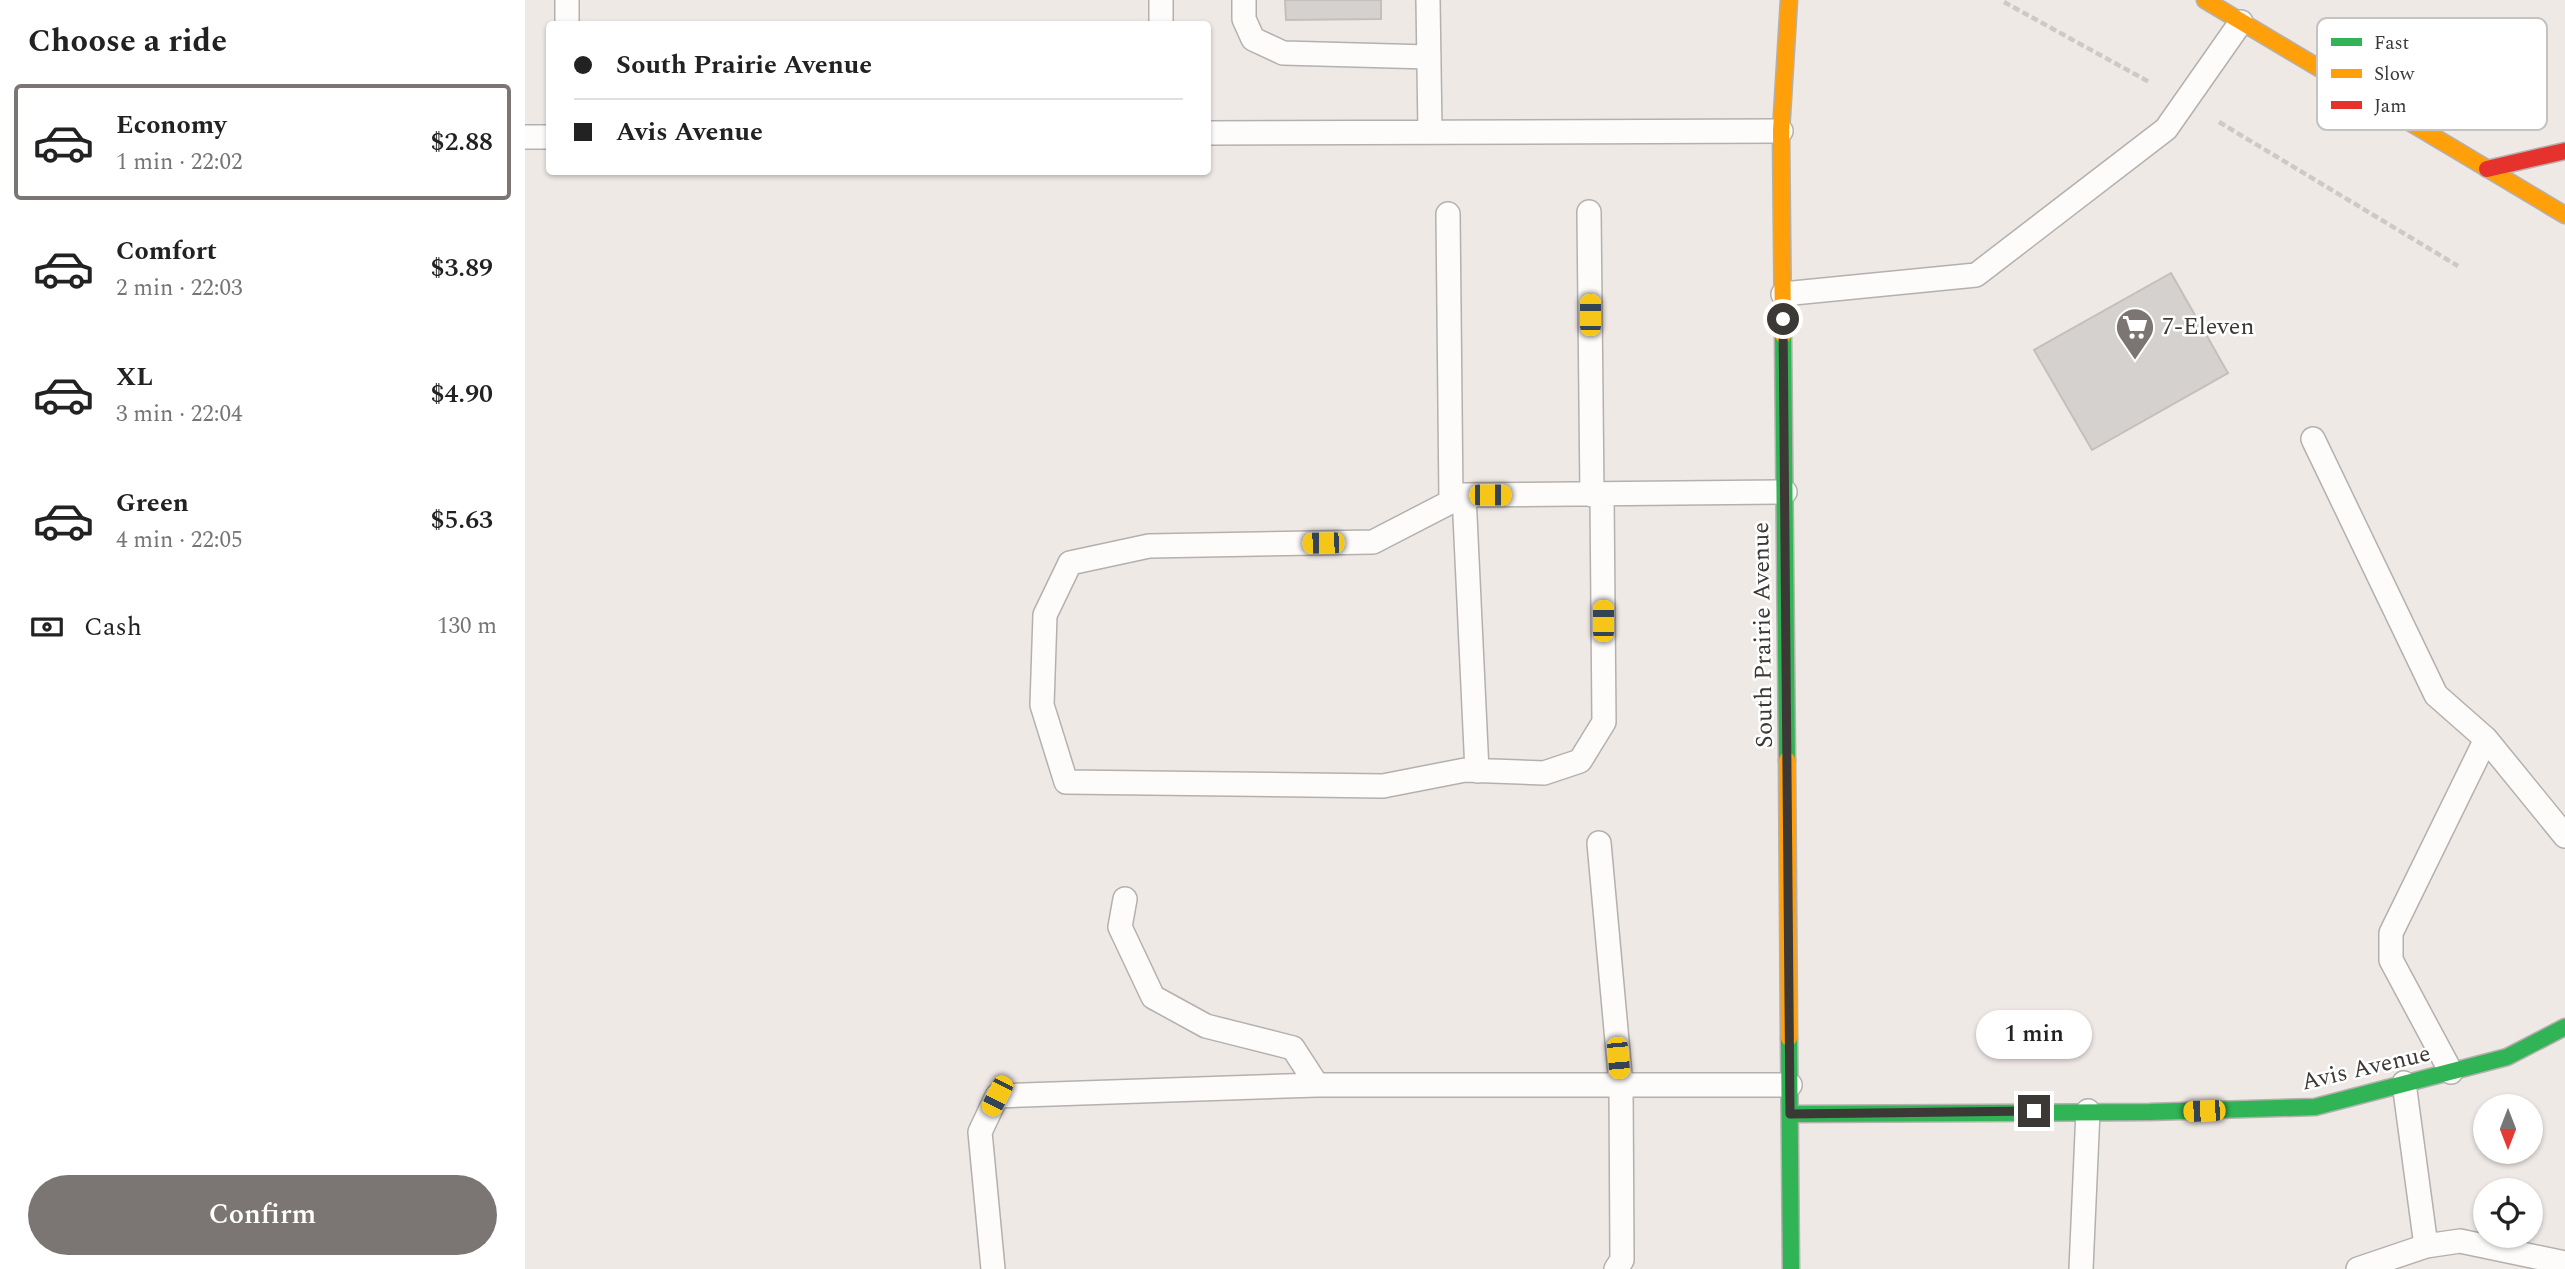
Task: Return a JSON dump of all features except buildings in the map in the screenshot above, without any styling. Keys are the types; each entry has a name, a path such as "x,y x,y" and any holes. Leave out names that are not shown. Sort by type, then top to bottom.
{"main road":[{"name":"South Prairie Avenue","path":"1789,0 1781,131 1791,1269"},
{"path":"2205,0 2317,67"},
{"path":"2422,130 2565,215"},
{"path":"2487,169 2565,151"},
{"name":"Avis Avenue","path":"1790,1114 2149,1112 2315,1107 2507,1057 2565,1027"}],"lane":[{"path":"567,0 567,21"},
{"path":"1161,0 1161,21"},
{"path":"1244,0 1244,19 1253,39 1283,53 1429,57"},
{"path":"1428,0 1430,132"},
{"path":"1783,294 1976,275 2166,129 2241,22"},
{"path":"1211,133 1781,131"},
{"path":"525,137 546,137"},
{"path":"1589,212 1597,495 1604,722 1580,761 1544,773 1465,771 1383,786 1066,782 1042,705 1045,615 1070,563 1149,547 1373,542 1458,498 1597,495 1785,492"},
{"path":"1448,214 1458,498 1477,771"},
{"path":"2313,439 2436,695 2486,739 2565,836"},
{"path":"2451,1072 2391,960 2391,933 2486,739"},
{"path":"1599,843 1621,1085 1622,1260 1616,1269"},
{"path":"1125,899 1120,926 1153,997 1206,1026 1293,1048 1317,1085"},
{"path":"2404,1083 2427,1246"},
{"path":"993,1269 980,1132 997,1096 1317,1085 1790,1085"},
{"path":"2081,1269 2088,1111"},
{"path":"2358,1269 2427,1246 2460,1241 2565,1263"}],"path":[{"path":"2004,2 2186,102 2458,266"}],"traffic: fast":[{"path":"1783,335 1787,760"},
{"path":"1790,1114 2149,1112 2315,1107 2507,1057 2565,1027"},
{"path":"1789,1038 1791,1269"}],"traffic: slow":[{"path":"1783,335 1781,131 1789,0"},
{"path":"2205,0 2317,67"},
{"path":"2423,130 2565,215"},
{"path":"1787,760 1789,1038"}],"traffic: jam":[{"path":"2487,169 2565,151"}],"place":[{"name":"7-Eleven","path":"2135,361"}],"route":[{"path":"1783,319 1790,1114 2034,1111"}]}
